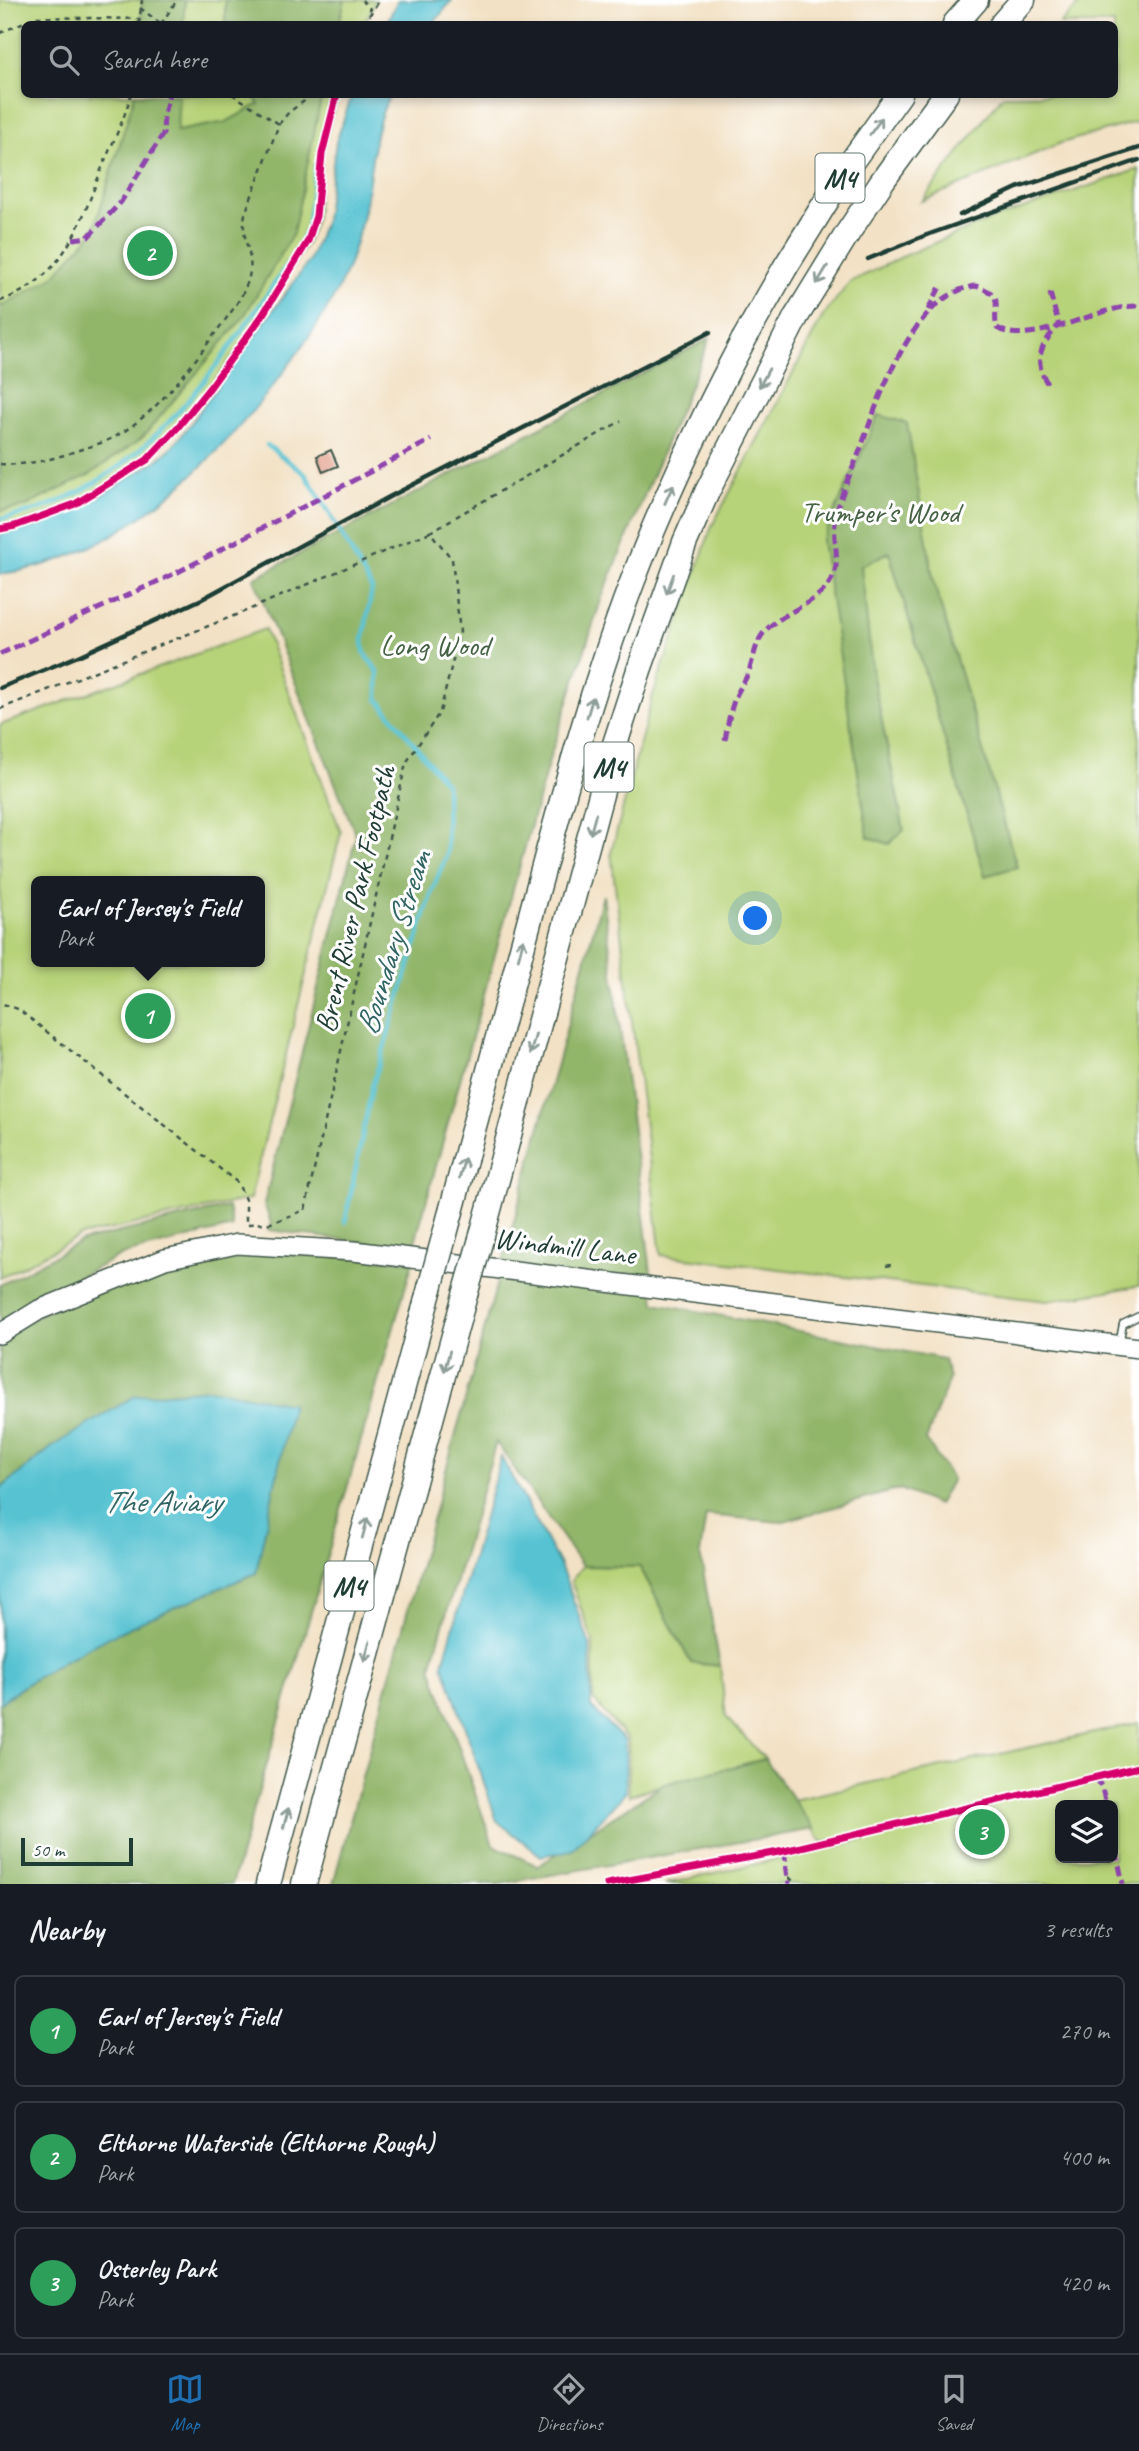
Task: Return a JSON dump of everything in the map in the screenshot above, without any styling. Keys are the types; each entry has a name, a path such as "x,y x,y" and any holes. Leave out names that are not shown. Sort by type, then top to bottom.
{"highway":[{"path":"958,21 976,0"},
{"path":"1005,21 1023,0"},
{"name":"M4","path":"268,1884 550,843 610,645 663,507 743,341 847,168 897,98"},
{"name":"M4","path":"304,1884 610,763 639,670 685,542 707,492 796,317 847,234 943,98"}],"main road":[{"name":"Windmill Lane","path":"0,1335 39,1310 165,1259 237,1244 354,1251 1139,1348"}],"lane":[{"path":"1119,1346 1123,1324 1139,1316"}],"path":[{"path":"26,21 35,17 140,19 142,0"},
{"path":"164,21 177,0"},
{"path":"362,0 371,10"},
{"path":"366,21 379,0"},
{"path":"141,8 158,21"},
{"path":"0,33 21,23"},
{"path":"0,301 36,283 58,262 76,235 129,98"},
{"path":"238,98 279,124"},
{"path":"0,464 53,459 116,436 145,416 190,367 235,307 245,287 250,272 250,254 242,228 245,214 279,124 289,112 308,98"},
{"path":"0,529 75,504 147,460 211,386 262,316 307,241 316,216 322,154 336,98"},
{"path":"0,709 241,613 430,532 621,421"},
{"path":"886,1266 891,1265"},
{"path":"789,1877 796,1884"}],"green space":[{"path":"0,0 376,0 366,21 21,21 21,98 336,98 322,154 316,216 308,241 262,316 211,386 147,460 75,504 0,529"},
{"path":"142,0 185,0 183,21 141,21"},
{"path":"225,0 345,0 340,21 225,21"},
{"path":"1083,0 1139,0 1139,121 1061,143 922,201 1001,98 1118,98 1118,21 1063,21"},
{"path":"134,98 179,98 177,131 226,122 259,104 254,98 321,98 293,234 243,318 142,438 89,475 24,507 0,511 0,307 53,277 93,232"},
{"path":"1139,169 1139,1286 1047,1301 661,1255 611,853 652,698 712,526 823,316 850,282 908,254 990,220"},
{"name":"Long Wood","path":"710,338 602,597 550,757 413,1249 268,1230 271,1223 264,1204 356,836 254,578"},
{"name":"Trumper's Wood","path":"878,415 907,423 934,583 1017,867 985,876 889,552 861,566 873,677 904,830 889,844 868,837 822,541"},
{"path":"265,629 341,832 250,1199 80,1236 0,1278 0,725"},
{"path":"603,895 655,1303 944,1359 949,1379 926,1440 952,1479 938,1505 900,1489 780,1522 706,1515 700,1554 720,1666 691,1663 640,1567 582,1566 496,1442 431,1667 493,1845 538,1866 664,1784 765,1759 814,1829 499,1884 333,1884"},
{"path":"228,1207 232,1227 124,1254 34,1299 0,1322 0,1285 82,1241"},
{"path":"240,1251 413,1261 232,1884 0,1884 0,1703 59,1663 91,1646 256,1573 56,1444 0,1489 0,1340 42,1313 150,1272"},
{"path":"582,1566 640,1567 691,1663 720,1666 726,1717 765,1759 664,1784 629,1796 628,1740 593,1699 593,1641 571,1581"},
{"path":"1139,1723 1139,1884 665,1884 905,1831 822,1842 793,1800"}],"water":[{"path":"398,0 452,0 435,21 388,21"},
{"path":"351,98 389,98 377,129 360,226 349,264 328,307 283,373 256,407 195,473 124,528 85,549 43,565 0,574 0,534 42,525 80,508 156,461 188,427 309,261 325,220 336,142"},
{"name":"The Aviary","path":"210,1389 292,1404 256,1573 91,1646 59,1663 0,1703 0,1489 56,1444 135,1396"},
{"path":"501,1457 560,1565 590,1645 591,1707 625,1741 626,1792 572,1850 541,1856 497,1821 443,1664"}],"building":[{"path":"331,450 338,466 323,472 317,456"}],"waterway":[{"path":"0,519 51,505 96,482 136,453 173,417 207,378 296,252 307,229 316,164"},
{"name":"Boundary Stream","path":"267,445 305,474 372,589 363,641 364,652 378,672 378,699 446,784 447,854 432,891 372,1087 345,1222"}],"railway":[{"path":"960,215 1017,188 1139,148"},
{"path":"868,259 924,236 1139,160"},
{"path":"0,688 78,656 202,599 389,497 710,332"}],"marked path":[{"path":"73,239 88,237 121,202 163,134 168,98"},
{"path":"725,740 733,705 748,674 760,638 768,628 815,597 830,582 836,565 835,523 845,487 900,353 915,329 933,309 952,294 975,286 992,293 995,298 997,328 1011,333 1028,333 1047,330 1123,307 1139,306"},
{"path":"928,310 940,287"},
{"path":"1050,293 1059,326"},
{"path":"1047,383 1040,367 1041,353 1057,327"},
{"path":"0,654 176,573 431,440"},
{"path":"1096,1777 1105,1800"},
{"path":"784,1851 789,1884"},
{"path":"1118,1860 1123,1884"}],"cycle path":[{"path":"0,529 75,504 147,460 211,386 262,316 308,241 316,216 322,154 336,98"},
{"path":"607,1884 784,1851 1139,1767"}],"place":[{"name":"Elthorne Waterside (Elthorne Rough)","path":"150,253"},
{"name":"Earl of Jersey's Field","path":"148,1016"},
{"name":"Osterley Park","path":"982,1832"}]}
